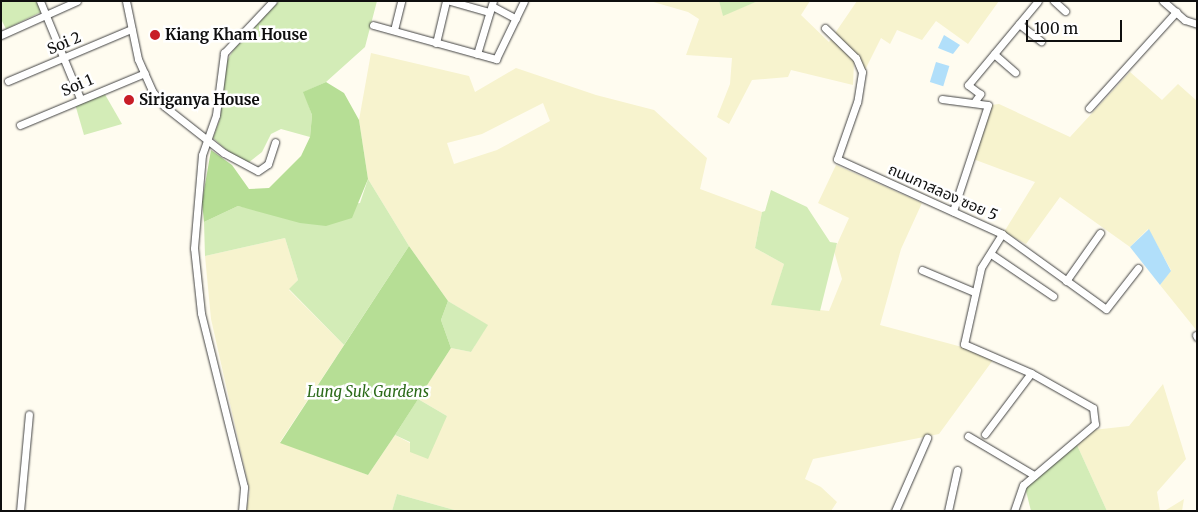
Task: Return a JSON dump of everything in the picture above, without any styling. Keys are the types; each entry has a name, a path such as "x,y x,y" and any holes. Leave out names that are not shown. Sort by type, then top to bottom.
{"street":[{"path":"40,1 80,98"},
{"path":"1,34 76,1"},
{"path":"126,1 138,59 152,91 164,106 224,153 258,171 268,164 274,142"},
{"path":"242,511 244,487 201,313 195,262 202,155 216,115 224,53 273,1"},
{"path":"394,30 401,1"},
{"path":"436,42 448,1 491,6 516,19"},
{"path":"373,25 496,59 524,1"},
{"path":"975,101 980,94 968,85 1038,1"},
{"path":"1054,1 1065,11"},
{"path":"1163,1 1176,12 1197,24"},
{"path":"477,54 491,6"},
{"path":"1089,108 1176,12"},
{"path":"1019,24 1041,41"},
{"name":"ถนนกาสลอง ซอย 5","path":"825,28 856,58 862,72 857,102 837,160 1002,234 981,268 974,292 964,344 1031,373 1093,408 1095,424 1023,485 1014,511"},
{"name":"Soi 2","path":"8,81 64,60 131,29"},
{"path":"994,54 1015,72"},
{"name":"Soi 1","path":"20,125 80,98 145,73"},
{"path":"942,99 988,105 953,211"},
{"path":"1066,281 1100,233"},
{"path":"1002,234 1107,309 1138,268"},
{"path":"991,254 1053,296"},
{"path":"922,270 974,292"},
{"path":"985,434 1031,373"},
{"path":"20,511 29,414"},
{"path":"968,436 1034,475"},
{"path":"895,511 927,438"},
{"path":"948,511 957,470"}],"shaded area":[{"path":"650,1 719,1 723,15 758,1 810,1 801,15 829,42 857,1 999,1 968,44 936,21 922,40 897,30 890,44 881,38 865,70 854,62 853,85 791,70 788,77 752,80 729,124 717,117 730,84 732,58 686,55 699,19 688,12"},
{"path":"371,53 469,76 475,92 516,68 596,95 654,110 707,158 700,189 762,212 755,248 784,264 772,305 829,311 842,279 834,251 849,218 818,203 836,165 922,203 901,249 880,325 962,347 993,360 939,434 813,459 805,479 821,487 837,502 831,511 458,511 397,494 392,511 246,511 250,492 211,319 205,256 285,238 298,280 289,290 344,345 280,442 368,475 395,435 410,443 447,416 418,399 451,348 471,352 487,325 448,301 409,246 368,179 359,120","holes":["543,103 550,121 497,150 454,164 447,143 482,134"]},
{"path":"1130,72 1162,100 1178,84 1197,101 1197,331 1160,285 1171,270 1148,229 1130,247 1060,197 1026,244 1004,232 1035,182 973,159 991,105 999,104 1070,137"},
{"path":"1163,384 1186,459 1157,492 1160,511 1107,511 1077,445 1093,430 1129,426"},
{"path":"1184,499 1182,511 1166,511 1166,510"}],"green space":[{"path":"1,1 36,1 41,12 6,29 1,19"},
{"path":"279,1 377,1 365,47 326,82 304,92 312,115 310,137 281,129 271,134 262,152 248,163 232,155 213,138 220,119 227,61 234,49"},
{"path":"719,1 758,1 723,16"},
{"path":"326,82 344,93 359,120 368,179 352,218 326,226 300,223 238,206 204,222 202,202 211,150 232,165 249,189 269,188 301,156 310,137 312,115 303,92"},
{"path":"103,91 122,124 84,135 75,104"},
{"path":"368,179 409,246 344,345 289,289 298,280 285,238 205,256 204,222 238,206 266,212 360,203"},
{"path":"771,190 807,207 830,242 837,243 820,311 771,305 784,264 755,248 762,212 765,211"},
{"name":"Lung Suk Gardens","path":"409,246 448,301 441,320 451,348 395,435 368,475 280,443"},
{"path":"448,301 488,325 471,352 451,348 441,320"},
{"path":"418,399 447,416 428,459 410,452 410,442 395,435"},
{"path":"1077,445 1107,511 1031,511 1025,487"},
{"path":"397,494 458,511 392,511"}],"water":[{"path":"944,35 960,45 953,54 938,48"},
{"path":"936,62 949,66 943,86 930,82"},
{"path":"1149,229 1171,271 1160,285 1130,247"}],"place":[{"name":"Kiang Kham House","path":"155,35"},
{"name":"Siriganya House","path":"129,100"}]}
